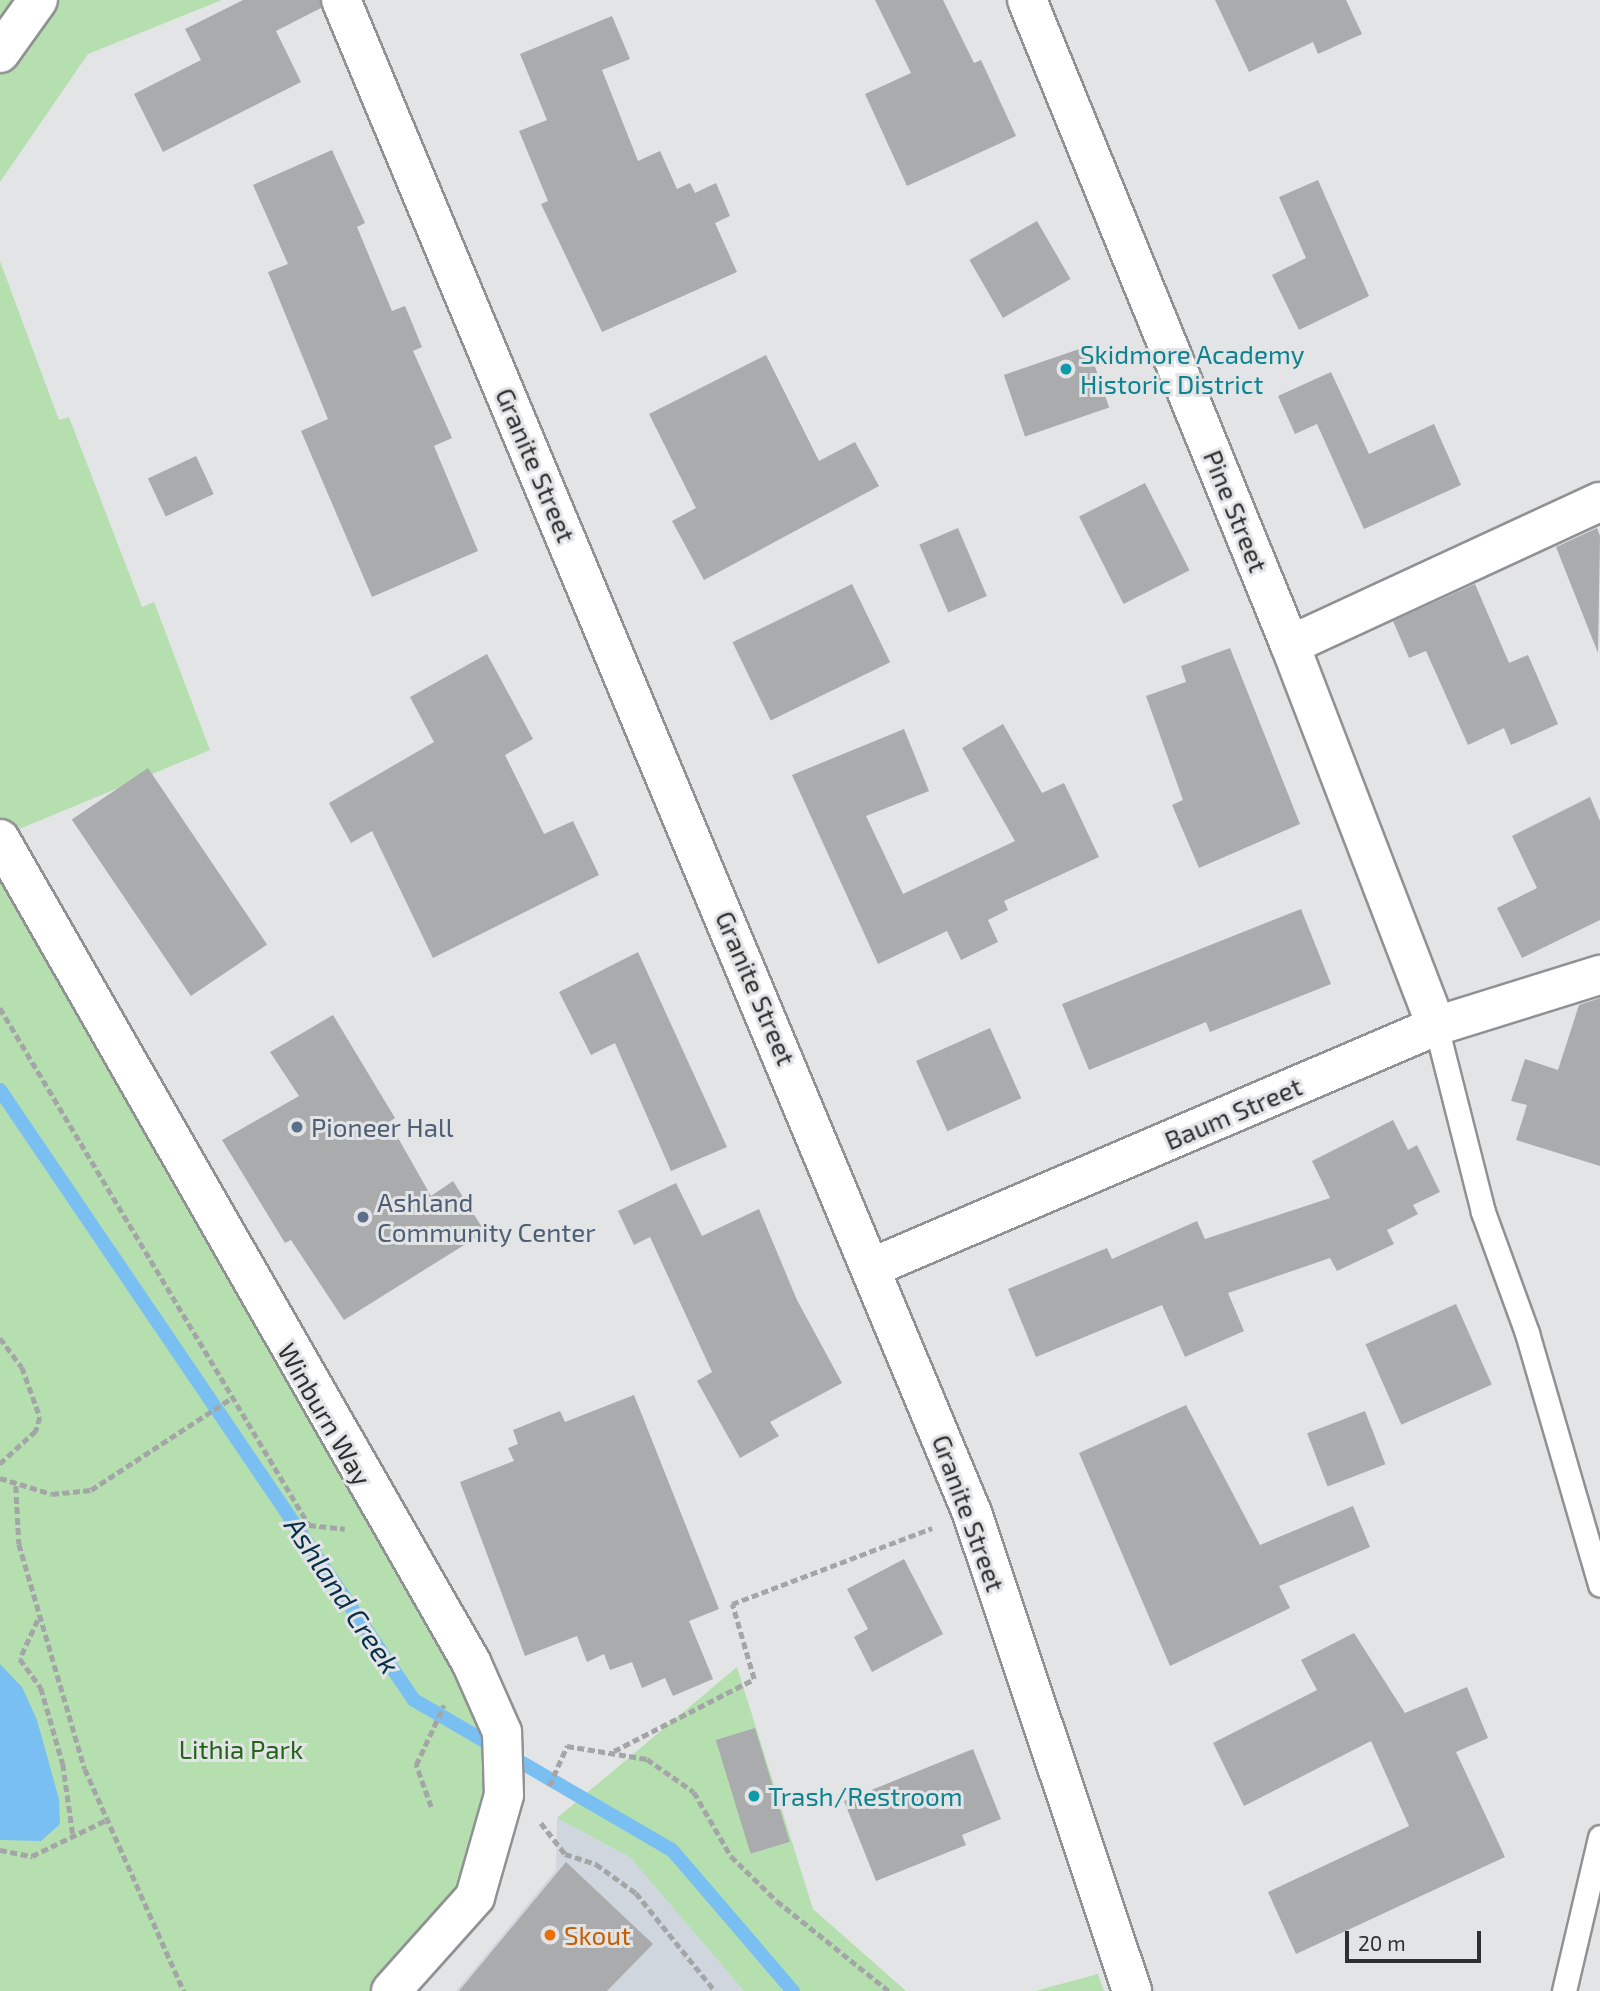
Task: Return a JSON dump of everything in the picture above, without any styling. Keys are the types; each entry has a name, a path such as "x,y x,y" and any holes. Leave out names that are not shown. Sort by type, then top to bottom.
{"street":[{"path":"0,53 38,0"},
{"name":"Granite Street","path":"341,0 873,1267 972,1513 1132,1991"},
{"name":"Pine Street","path":"1027,0 1290,645 1436,1026"},
{"path":"1290,645 1600,502"},
{"name":"Winburn Way","path":"0,839 495,1713 506,1772 497,1828 475,1897 391,1991"},
{"name":"Baum Street","path":"873,1267 1436,1026 1600,975"}],"lane":[{"path":"1436,1026 1483,1212 1527,1334 1600,1585"},
{"path":"1564,1991 1600,1837"}],"path":[{"path":"0,1007 230,1399 309,1525 345,1529 352,1540"},
{"path":"0,1338 22,1367 40,1417 36,1431 0,1464"},
{"path":"0,1478 16,1486 52,1494 91,1490 119,1477 230,1399"},
{"path":"16,1486 19,1544 39,1618 106,1820 184,1991"},
{"path":"613,1751 754,1679 732,1604 972,1513"},
{"path":"39,1618 20,1659 41,1688 63,1764 73,1835"},
{"path":"431,1807 416,1765 447,1699 444,1692"},
{"path":"546,1792 568,1746 613,1751 647,1759 694,1792 731,1856 886,1989"},
{"path":"497,1828 535,1815 565,1854 596,1864 636,1893 715,1991"},
{"path":"0,1850 32,1856 106,1820"},
{"path":"879,1991 886,1989"}],"shaded area":[{"path":"557,1818 630,1856 744,1991 456,1991 556,1870"}],"green space":[{"path":"0,0 222,0 88,54 0,182"},
{"path":"0,261 59,420 69,417 142,607 154,602 210,750 0,837"},
{"name":"Lithia Park","path":"0,839 495,1713 490,1862 391,1991 0,1991"},
{"path":"737,1667 813,1909 906,1991 744,1991 630,1857 557,1818"},
{"path":"1098,1974 1104,1991 1035,1991"}],"water":[{"path":"0,1664 22,1687 37,1720 59,1799 60,1824 41,1841 0,1840"}],"building":[{"path":"243,0 320,0 321,8 276,31 301,82 163,152 134,94 201,60 185,29"},
{"path":"875,0 943,0 974,63 981,60 1016,136 907,186 865,94 911,73"},
{"path":"1215,0 1346,0 1362,34 1318,54 1313,42 1249,72"},
{"path":"612,16 630,59 602,70 638,161 660,151 677,189 690,183 695,193 716,183 730,216 715,223 737,272 602,332 541,204 548,201 519,131 547,120 520,54"},
{"path":"332,150 365,223 357,227 392,311 405,306 422,347 413,351 452,438 434,446 478,551 372,597 301,431 328,419 268,272 288,264 253,185"},
{"path":"1318,180 1369,296 1299,330 1272,275 1306,258 1279,197"},
{"path":"1037,221 1070,279 1003,318 969,260"},
{"path":"1088,346 1109,407 1025,436 1004,375"},
{"path":"766,355 819,461 855,442 879,486 704,580 672,521 696,508 649,414"},
{"path":"1331,372 1369,454 1434,424 1461,485 1364,529 1317,424 1295,434 1278,396"},
{"path":"196,456 214,494 166,516 148,478"},
{"path":"1145,483 1189,570 1124,604 1079,517"},
{"path":"958,528 987,596 948,613 919,544"},
{"path":"1597,528 1600,536 1598,653 1556,547"},
{"path":"852,584 890,662 771,720 732,642"},
{"path":"1475,584 1509,663 1528,655 1558,724 1511,745 1504,728 1468,745 1426,651 1409,658 1393,621"},
{"path":"1230,648 1300,824 1199,868 1172,805 1183,800 1146,696 1186,682 1181,666"},
{"path":"487,654 533,739 505,755 544,834 573,821 599,875 433,958 372,831 351,843 329,803 434,742 410,697"},
{"path":"1003,724 1042,793 1064,783 1099,857 1004,901 1008,910 988,920 998,942 961,960 947,931 878,964 792,775 904,729 929,791 866,816 903,894 1015,841 962,748"},
{"path":"148,768 267,945 191,996 72,819"},
{"path":"1590,797 1600,821 1600,920 1522,958 1497,908 1537,888 1512,836"},
{"path":"1301,909 1331,984 1210,1032 1206,1022 1089,1070 1062,1004"},
{"path":"638,952 727,1147 671,1171 615,1043 591,1055 559,992"},
{"path":"1600,998 1600,1166 1516,1140 1527,1105 1511,1101 1525,1059 1558,1070 1579,1005"},
{"path":"333,1015 395,1118 389,1122 431,1196 453,1181 485,1232 344,1320 291,1240 285,1243 222,1140 299,1096 270,1052"},
{"path":"990,1028 1021,1098 947,1131 916,1061"},
{"path":"1393,1120 1408,1150 1417,1145 1440,1192 1413,1205 1418,1214 1387,1230 1394,1244 1337,1271 1330,1258 1228,1293 1244,1331 1185,1357 1162,1305 1036,1357 1008,1289 1107,1248 1112,1259 1197,1221 1205,1239 1330,1198 1312,1161"},
{"path":"676,1183 702,1236 759,1209 797,1300 842,1383 770,1422 779,1436 740,1458 697,1381 712,1372 650,1237 634,1245 618,1211"},
{"path":"1456,1304 1492,1384 1401,1425 1366,1344"},
{"path":"634,1395 719,1609 689,1621 713,1679 673,1696 665,1678 642,1688 632,1662 610,1670 604,1654 587,1662 577,1636 525,1656 460,1482 514,1461 508,1448 518,1444 513,1430 560,1411 565,1422"},
{"path":"1186,1405 1260,1545 1353,1506 1370,1547 1279,1586 1290,1608 1170,1666 1079,1453"},
{"path":"1365,1411 1385,1464 1328,1486 1307,1433"},
{"path":"904,1559 943,1634 872,1672 854,1637 868,1629 847,1589"},
{"path":"1354,1633 1405,1713 1467,1687 1488,1738 1456,1752 1505,1857 1296,1954 1268,1892 1409,1826 1371,1741 1244,1806 1213,1743 1317,1690 1301,1660"},
{"name":"Trash/Restroom","path":"755,1728 790,1842 751,1854 716,1740"},
{"path":"973,1749 1001,1819 962,1835 966,1845 876,1881 844,1801"},
{"path":"566,1862 653,1944 607,1991 459,1991"}],"waterway":[{"name":"Ashland Creek","path":"0,1090 414,1700 672,1850 793,1991"}],"place":[{"name":"Skidmore Academy Historic District","path":"1066,369"},
{"name":"Pioneer Hall","path":"297,1127"},
{"name":"Ashland Community Center","path":"363,1217"},
{"name":"Trash/Restroom","path":"754,1796"},
{"name":"Skout","path":"550,1935"}]}
